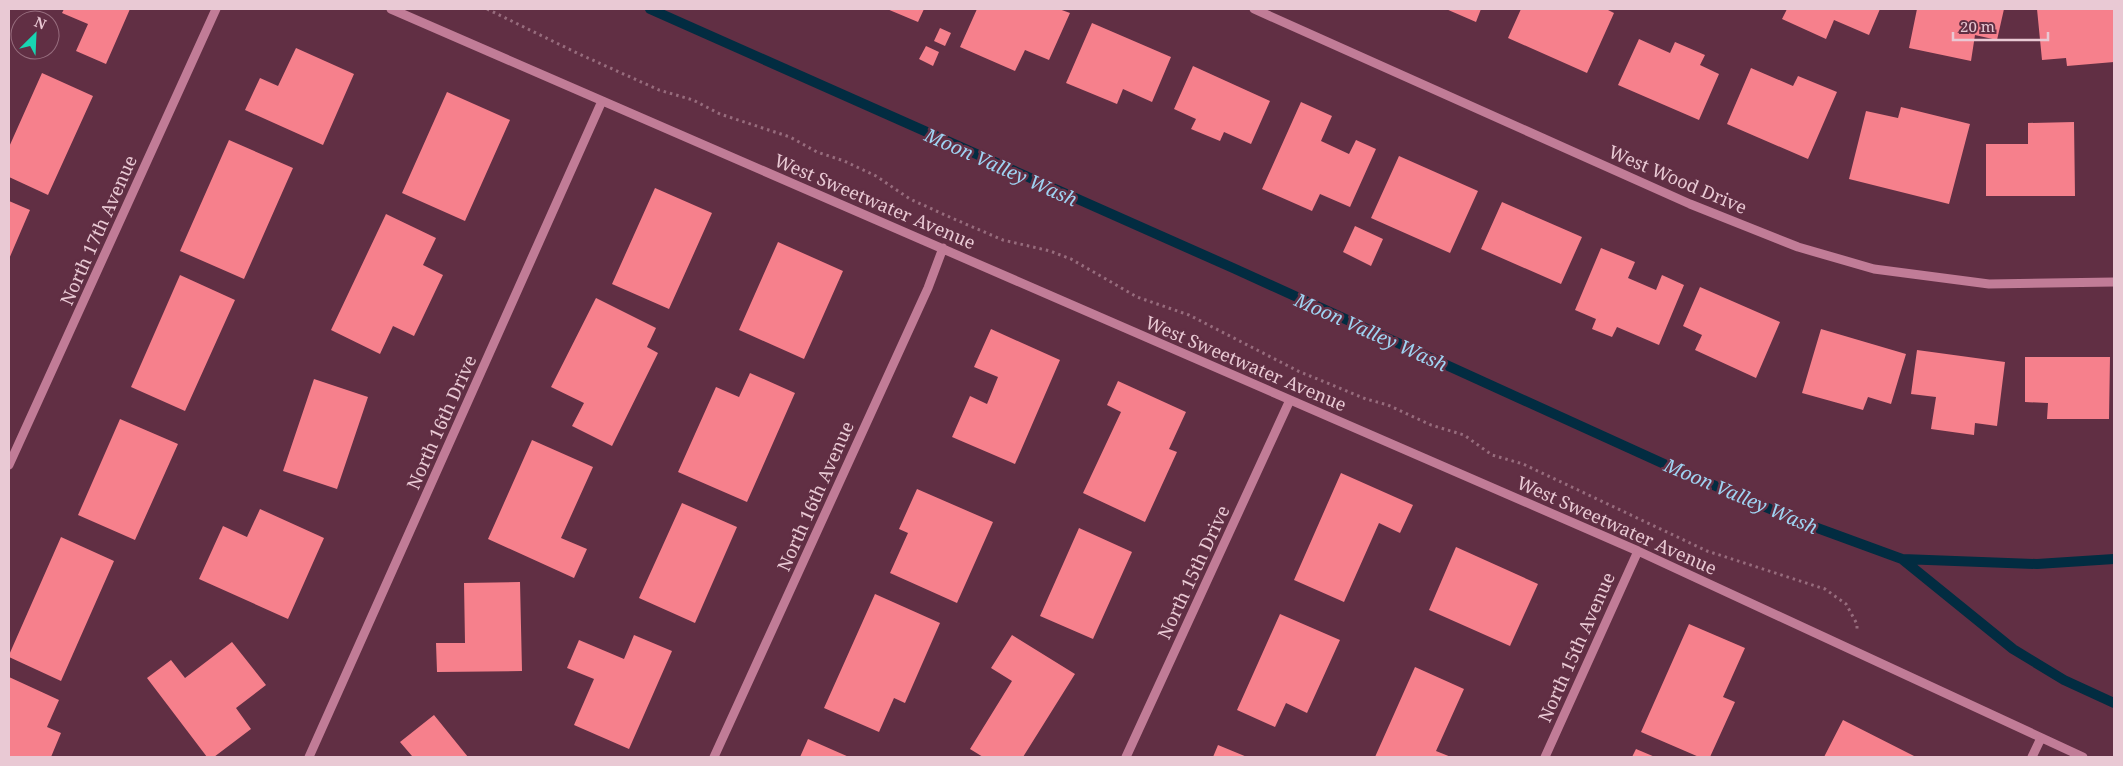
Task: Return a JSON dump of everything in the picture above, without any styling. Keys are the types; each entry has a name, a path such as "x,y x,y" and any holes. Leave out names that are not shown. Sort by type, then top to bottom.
{"street":[{"name":"North 17th Avenue","path":"9,465 216,9"},
{"name":"West Sweetwater Avenue","path":"391,9 1638,551 2083,757"},
{"name":"West Wood Drive","path":"1254,9 1690,204 1798,247 1874,270 1989,284 2114,282"},
{"name":"North 16th Drive","path":"309,757 602,101"},
{"name":"North 16th Avenue","path":"714,757 928,288 944,248"},
{"name":"North 15th Drive","path":"1126,757 1290,400"},
{"name":"North 15th Avenue","path":"1545,757 1638,551"},
{"path":"2032,757 2041,738"}],"path":[{"path":"488,9 577,53 659,90 693,100 720,114 790,137 817,152 844,161 876,176 910,199 962,223 1003,240 1050,251 1071,259 1137,297 1189,315 1289,367 1366,399 1388,405 1431,425 1464,435 1492,455 1522,464 1707,551 1825,589 1846,604 1857,624 1856,652"}],"building":[{"path":"64,9 130,9 106,64 76,51 88,24 62,13"},
{"path":"887,9 924,9 918,22"},
{"path":"977,9 1059,9 1070,13 1049,60 1025,50 1015,71 960,47"},
{"path":"1446,9 1481,9 1476,22"},
{"path":"1521,9 1606,9 1614,13 1587,73 1508,38"},
{"path":"1787,9 1880,9 1869,35 1834,20 1826,39 1782,19"},
{"path":"1917,9 2004,9 1997,40 1975,35 1971,61 1909,48"},
{"path":"2037,9 2114,9 2114,62 2067,66 2066,58 2042,60"},
{"path":"1092,23 1171,57 1152,102 1123,89 1117,104 1066,83"},
{"path":"940,28 951,33 945,46 934,41"},
{"path":"1639,39 1670,53 1675,42 1705,55 1700,65 1719,74 1699,120 1618,85"},
{"path":"926,46 939,52 933,66 919,59"},
{"path":"296,48 354,74 323,145 245,110 260,78 278,86"},
{"path":"1193,66 1270,101 1251,144 1224,132 1220,141 1191,129 1196,119 1174,109"},
{"path":"1751,68 1793,86 1798,76 1837,92 1808,159 1727,124"},
{"path":"42,73 93,96 48,195 9,177 9,147"},
{"path":"447,92 510,120 465,221 402,193"},
{"path":"1301,102 1332,116 1321,141 1349,154 1356,140 1376,149 1350,207 1320,194 1312,211 1262,189"},
{"path":"1901,107 1970,124 1949,204 1849,179 1866,111 1898,118"},
{"path":"2074,122 2075,196 1986,196 1986,144 2028,144 2028,123"},
{"path":"229,140 293,168 244,279 180,251"},
{"path":"1399,156 1478,191 1450,253 1371,218"},
{"path":"655,188 712,213 669,309 612,284"},
{"path":"9,201 30,210 9,259"},
{"path":"1502,202 1582,237 1561,284 1481,249"},
{"path":"386,214 436,238 423,265 443,275 414,336 393,326 380,354 331,330"},
{"path":"1355,226 1383,239 1371,266 1343,252"},
{"path":"778,242 843,271 804,359 739,330"},
{"path":"1601,248 1635,262 1628,278 1656,290 1662,275 1684,285 1659,345 1617,327 1612,337 1592,329 1596,319 1575,310"},
{"path":"180,275 235,300 185,411 131,387"},
{"path":"1700,287 1780,322 1756,378 1695,350 1702,335 1683,326"},
{"path":"596,298 656,328 647,347 658,353 612,446 572,426 584,403 551,387"},
{"path":"991,329 1060,360 1015,464 952,437 970,396 987,404 998,377 974,367"},
{"path":"1821,329 1906,354 1891,404 1868,397 1863,410 1802,393"},
{"path":"1917,350 2005,362 1997,426 1975,423 1974,435 1931,429 1936,397 1911,394"},
{"path":"2025,357 2110,357 2109,419 2047,419 2048,403 2025,402"},
{"path":"750,373 795,393 747,502 678,472 716,387 739,397"},
{"path":"314,379 368,397 337,489 283,471"},
{"path":"1118,381 1186,412 1169,449 1177,452 1145,522 1083,493 1121,412 1107,405"},
{"path":"120,419 178,444 135,540 78,515"},
{"path":"532,440 593,467 561,538 587,549 574,578 488,539"},
{"path":"1341,473 1413,505 1400,533 1379,523 1344,602 1294,580"},
{"path":"917,489 993,522 957,603 890,573 908,533 899,529"},
{"path":"682,503 737,527 695,623 639,598"},
{"path":"260,509 324,538 288,619 199,579 223,526 247,537"},
{"path":"1079,528 1132,552 1093,639 1040,616"},
{"path":"61,537 114,561 61,681 9,657 9,655"},
{"path":"1456,547 1538,584 1510,646 1429,610"},
{"path":"520,582 522,671 437,672 436,643 465,643 464,583"},
{"path":"875,594 940,623 905,703 894,698 879,732 824,708"},
{"path":"1280,614 1340,640 1307,713 1286,703 1275,727 1237,710"},
{"path":"1689,624 1745,648 1723,697 1735,702 1710,757 1699,757 1641,732"},
{"path":"634,635 672,651 629,749 574,725 594,679 567,668 579,640 624,659"},
{"path":"1012,635 1075,674 1023,757 983,757 970,749 1012,681 991,668"},
{"path":"232,642 266,685 236,708 251,729 214,757 207,757 147,678 171,660 185,678"},
{"path":"1415,667 1464,689 1436,751 1451,757 1375,757"},
{"path":"9,677 59,700 47,727 61,733 51,757 9,757"},
{"path":"434,715 468,757 410,757 412,756 400,742"},
{"path":"1843,720 1916,757 1824,757"},
{"path":"808,739 849,757 800,757"},
{"path":"1218,745 1247,757 1213,757"},
{"path":"1636,749 1655,757 1632,757"}],"waterway":[{"name":"Moon Valley Wash","path":"650,9 1233,268 1673,468 1801,522 1902,559 2037,564 2114,559"},
{"path":"1902,559 2013,649 2064,680 2114,703"}]}
